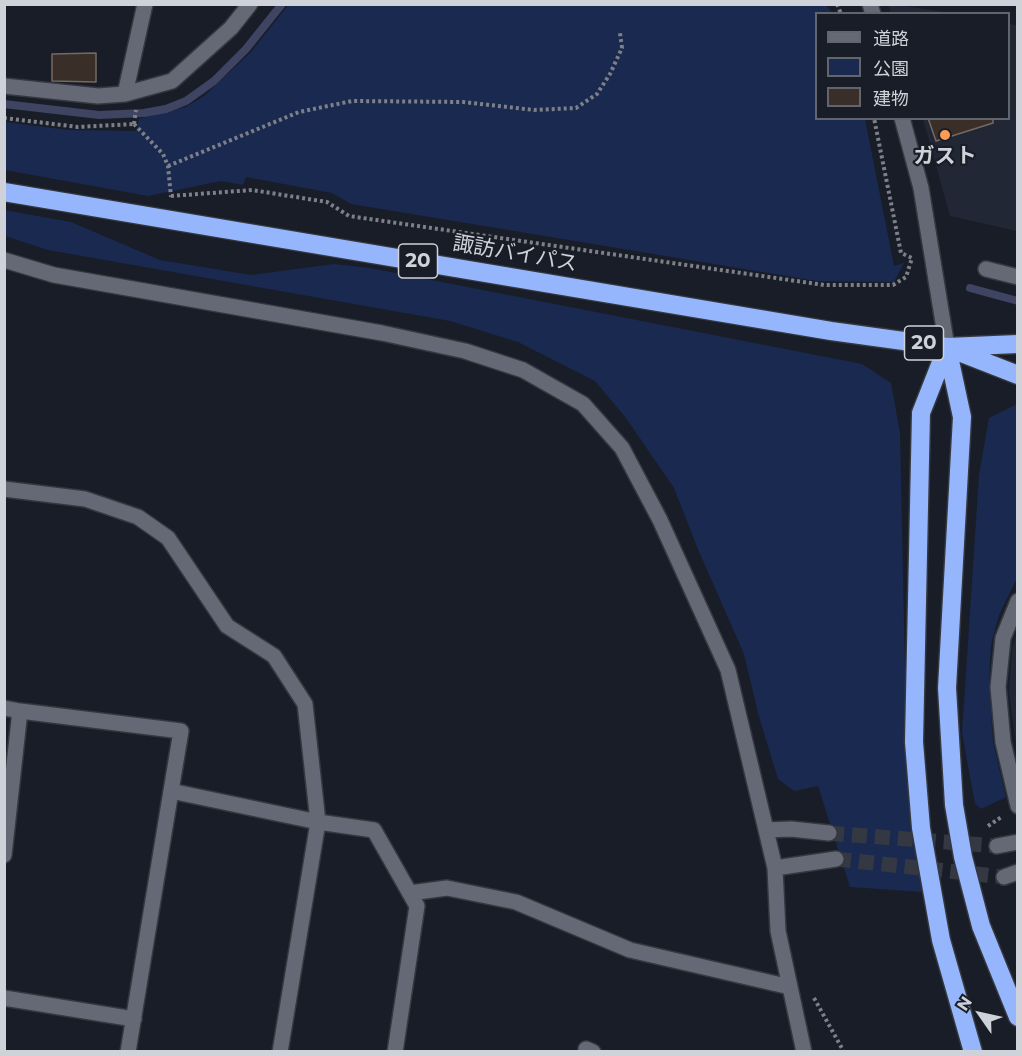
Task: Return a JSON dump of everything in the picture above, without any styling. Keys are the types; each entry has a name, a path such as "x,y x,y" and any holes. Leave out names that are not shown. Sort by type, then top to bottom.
{"highway":[{"name":"諏訪バイパス","path":"4,192 831,331 947,347 1017,344"},
{"name":"諏訪バイパス","path":"947,347 1017,375"},
{"path":"947,347 962,417 947,688 954,805 963,857 981,926 1017,1017"},
{"path":"947,347 921,413 914,742 921,828 941,940 973,1052"}],"street":[{"path":"125,94 145,4"},
{"path":"4,86 79,95 125,94 172,81 231,28 250,4"},
{"path":"903,120 921,188 947,347"},
{"path":"4,260 54,275 382,333 465,351 523,370 583,404 622,448 660,520 728,670 775,868 778,931 804,1052"},
{"path":"986,269 1017,277"},
{"path":"4,489 84,499 138,517 168,538 227,626 274,656 305,704 318,822 280,1052"},
{"path":"1017,601 1003,638 998,687 1003,742 1017,806"},
{"path":"4,855 12,709 181,731 128,1052"},
{"path":"171,791 318,822 374,830 417,906 395,1052"},
{"path":"766,830 791,829 829,833"},
{"path":"997,846 1017,842"},
{"path":"775,868 836,859"},
{"path":"410,893 447,888 516,902 630,950 790,987"},
{"path":"4,998 134,1019"}],"path":[{"path":"168,166 299,112 352,101 463,102 534,110 576,108 597,93 610,74 622,48 620,33"},
{"path":"4,118 78,127 134,124 163,154 168,166 171,196 166,218"},
{"path":"171,196 252,190 327,202 349,216 824,285 893,285 906,277 912,258 900,253 874,120"},
{"path":"988,826 1004,816"}],"shaded area":[{"path":"888,5 944,12 891,12"},
{"path":"1010,24 1017,25 1017,231 950,216 923,120 1010,120"},
{"path":"1017,632 1017,752 1009,692 1012,648"}],"green space":[{"path":"289,4 826,5 831,12 815,12 815,120 865,120 894,266 904,263 894,282 817,281 351,204 332,193 246,177 243,185 221,181 148,196 5,170 5,122 68,130 136,131 139,119 186,107 204,96 251,52"},
{"path":"4,210 71,222 160,260 251,275 334,264 370,268 862,364 891,383 900,433 907,765 923,892 850,887 818,786 794,791 778,779 758,713 744,654 674,488 626,418 595,381 518,342 450,321 48,250 5,236"},
{"path":"1017,404 1017,578 999,615 991,645 989,680 993,742 1006,797 981,809 975,804 962,733 979,475 989,418"}],"building":[{"path":"96,53 96,82 52,81 52,54"},
{"name":"ガスト","path":"929,120 993,120 993,123 936,141"}],"waterway":[{"path":"4,104 99,115 144,113 166,109 186,101 214,81 246,49 282,4"},
{"path":"970,288 1018,301"}],"tunnel":[{"path":"829,833 997,846"},
{"path":"836,859 1004,877"}],"place":[{"name":"ガスト","path":"945,135"}]}
